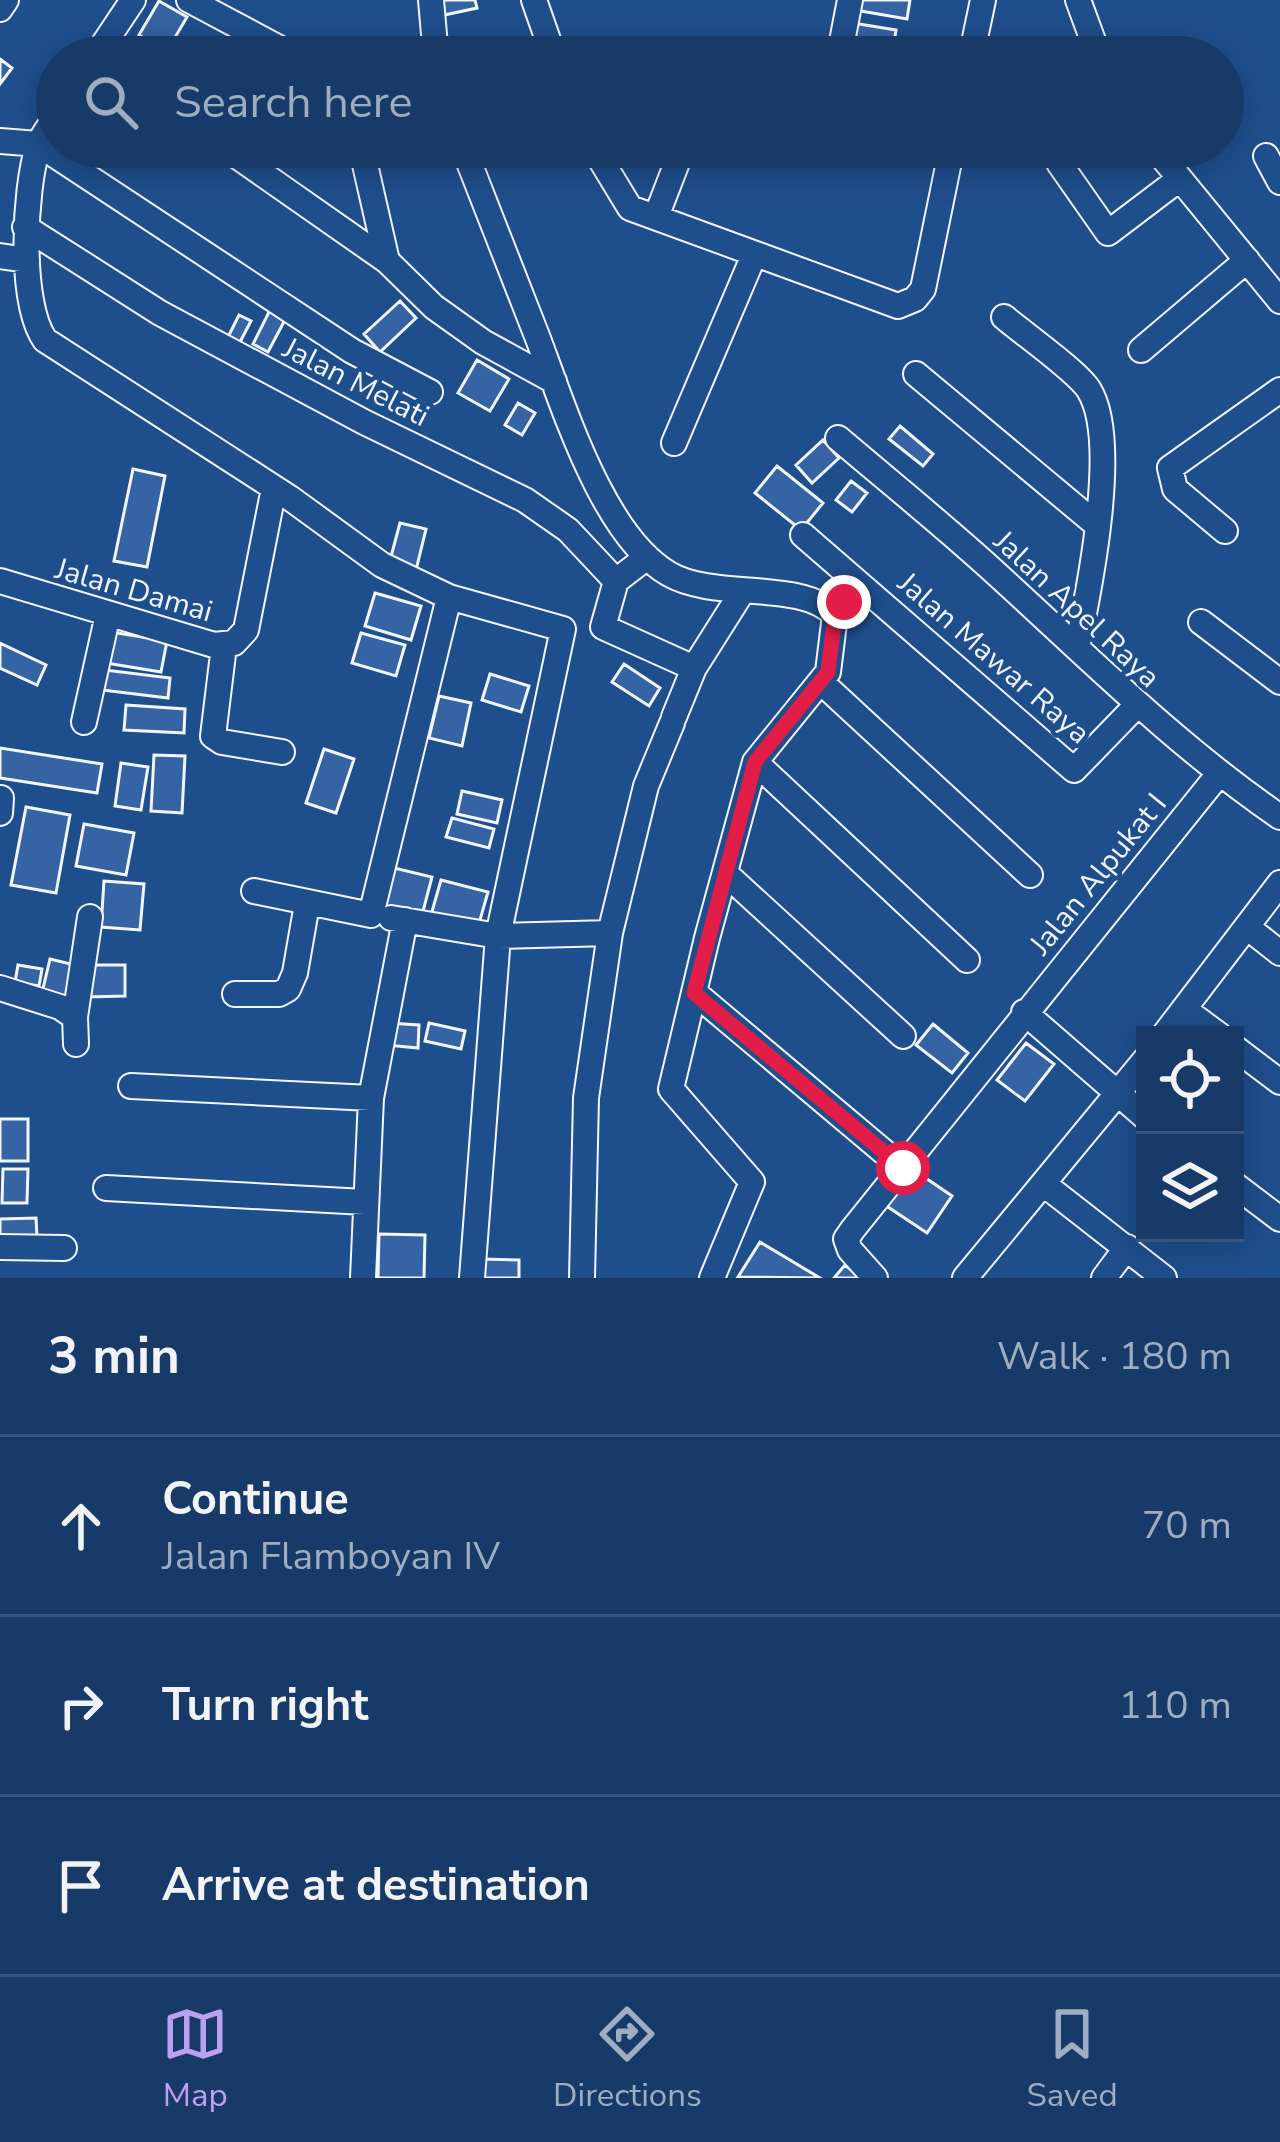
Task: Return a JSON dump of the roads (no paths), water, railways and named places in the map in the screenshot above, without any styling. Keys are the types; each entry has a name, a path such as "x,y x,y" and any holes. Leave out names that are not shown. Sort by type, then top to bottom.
{"street":[{"path":"0,9 6,0"},
{"path":"109,36 133,0"},
{"path":"189,0 257,36"},
{"path":"430,0 434,36"},
{"path":"535,0 547,36"},
{"path":"843,36 850,0"},
{"path":"975,36 983,0"},
{"path":"1078,0 1091,36"},
{"path":"0,141 36,144"},
{"path":"1266,156 1280,182"},
{"path":"36,157 25,227 26,260 37,322 45,340 274,488 382,565 449,598 563,629 498,936 472,1278"},
{"path":"74,168 352,351 430,392"},
{"path":"254,168 387,261 434,308 554,381"},
{"path":"366,168 387,261"},
{"path":"471,168 578,450 647,557 671,575 742,592 815,598 835,615"},
{"path":"606,168 630,208 890,304 910,303 922,289 948,168"},
{"path":"656,218 675,168"},
{"path":"1062,168 1107,233 1178,180"},
{"path":"1169,168 1280,301"},
{"name":"Jalan Melati","path":"25,227 160,314 364,422 525,500 568,530 616,581"},
{"path":"674,443 754,255"},
{"path":"0,256 26,260"},
{"path":"1141,350 1247,260"},
{"path":"1004,317 1089,389 1102,450 1094,569 1077,648"},
{"path":"916,374 1096,525"},
{"path":"1225,531 1175,489 1170,468 1280,390"},
{"name":"Jalan Apel Raya","path":"838,438 1137,705 1219,775 1280,817"},
{"name":"Jalan Damai","path":"0,581 224,646 242,638 246,630 274,488"},
{"name":"Jalan Mawar Raya","path":"803,535 1074,770 1137,705"},
{"path":"647,557 616,581 603,627 694,668"},
{"path":"712,1278 752,1182 671,1089 755,762 828,672 835,615 860,582"},
{"path":"582,1278 586,1098 610,933 646,786 694,668 742,592"},
{"path":"371,915 449,598"},
{"path":"85,722 109,614"},
{"path":"1201,622 1280,682"},
{"path":"224,646 213,736 222,742 282,752"},
{"path":"821,682 1030,875"},
{"path":"755,762 967,960"},
{"name":"Jalan Alpukat I","path":"875,1278 850,1250 846,1238 1219,775"},
{"path":"0,813 1,798"},
{"path":"725,873 902,1036"},
{"path":"1171,1026 1280,883"},
{"path":"254,891 498,936 610,933"},
{"path":"235,994 279,994 288,989 307,904"},
{"path":"76,1044 90,917"},
{"path":"363,1278 371,1098 405,920"},
{"path":"1247,927 1280,952"},
{"path":"0,988 60,1007 76,1017"},
{"path":"694,993 903,1168"},
{"path":"1184,1009 1207,1026"},
{"path":"1024,1012 1136,1110"},
{"path":"1244,1055 1280,1082"},
{"path":"964,1278 1136,1072"},
{"path":"131,1086 371,1098"},
{"path":"1045,1185 1164,1278"},
{"path":"106,1188 364,1202"},
{"path":"1244,1192 1280,1219"},
{"path":"0,1247 64,1248"},
{"path":"1104,1278 1127,1247"}]}
